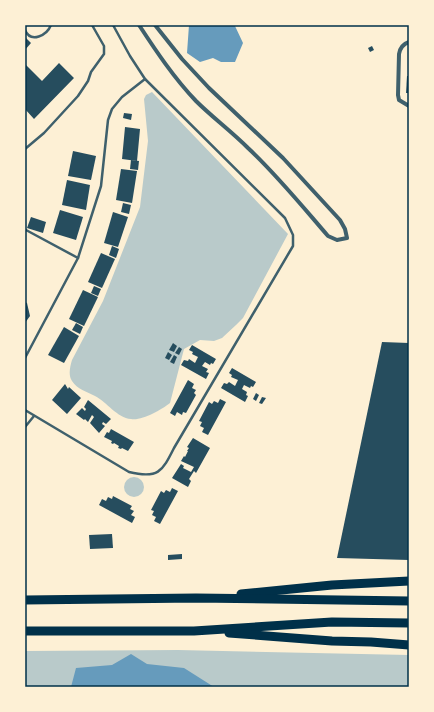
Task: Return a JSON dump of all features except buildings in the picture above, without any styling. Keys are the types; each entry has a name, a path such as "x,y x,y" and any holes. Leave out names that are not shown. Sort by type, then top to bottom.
{"highway":[{"path":"196,598 332,585 409,581"},
{"path":"25,600 196,598 409,601"},
{"path":"25,631 194,631 332,622 409,622"},
{"path":"194,631 409,645"}],"street":[{"path":"139,25 162,59 194,99 271,171 328,236 338,240 346,238 346,229 335,214 283,158 209,88 182,59 155,25"},
{"path":"409,42 400,49 398,95 399,100 409,106"}],"lane":[{"path":"25,30 26,34 31,37 37,37 47,32 51,25"},
{"path":"25,149 44,133 78,96 88,81 91,72 104,54 104,46 92,25"},
{"path":"25,410 130,472 144,476 159,472 167,463 174,448 293,246 294,235 285,218 145,79 113,25"},
{"path":"25,358 78,258 101,186 108,120 112,109 122,97 145,79"},
{"path":"26,230 78,258"},
{"path":"25,427 34,416"}],"shaded area":[{"path":"152,92 288,234 243,318 222,338 214,341 200,340 184,349 170,403 157,412 146,417 131,419 121,416 95,396 82,390 74,384 70,376 70,371 72,360 103,301 140,207 148,141 144,99 146,95"},
{"path":"134,477 141,480 144,487 141,494 134,497 127,494 124,487 127,480"},
{"path":"178,650 409,655 409,687 25,687 25,651"}],"water":[{"path":"189,25 235,26 243,43 235,62 221,62 213,58 200,62 187,53"},
{"path":"131,654 147,664 184,668 214,687 71,687 76,668 112,665"}]}
